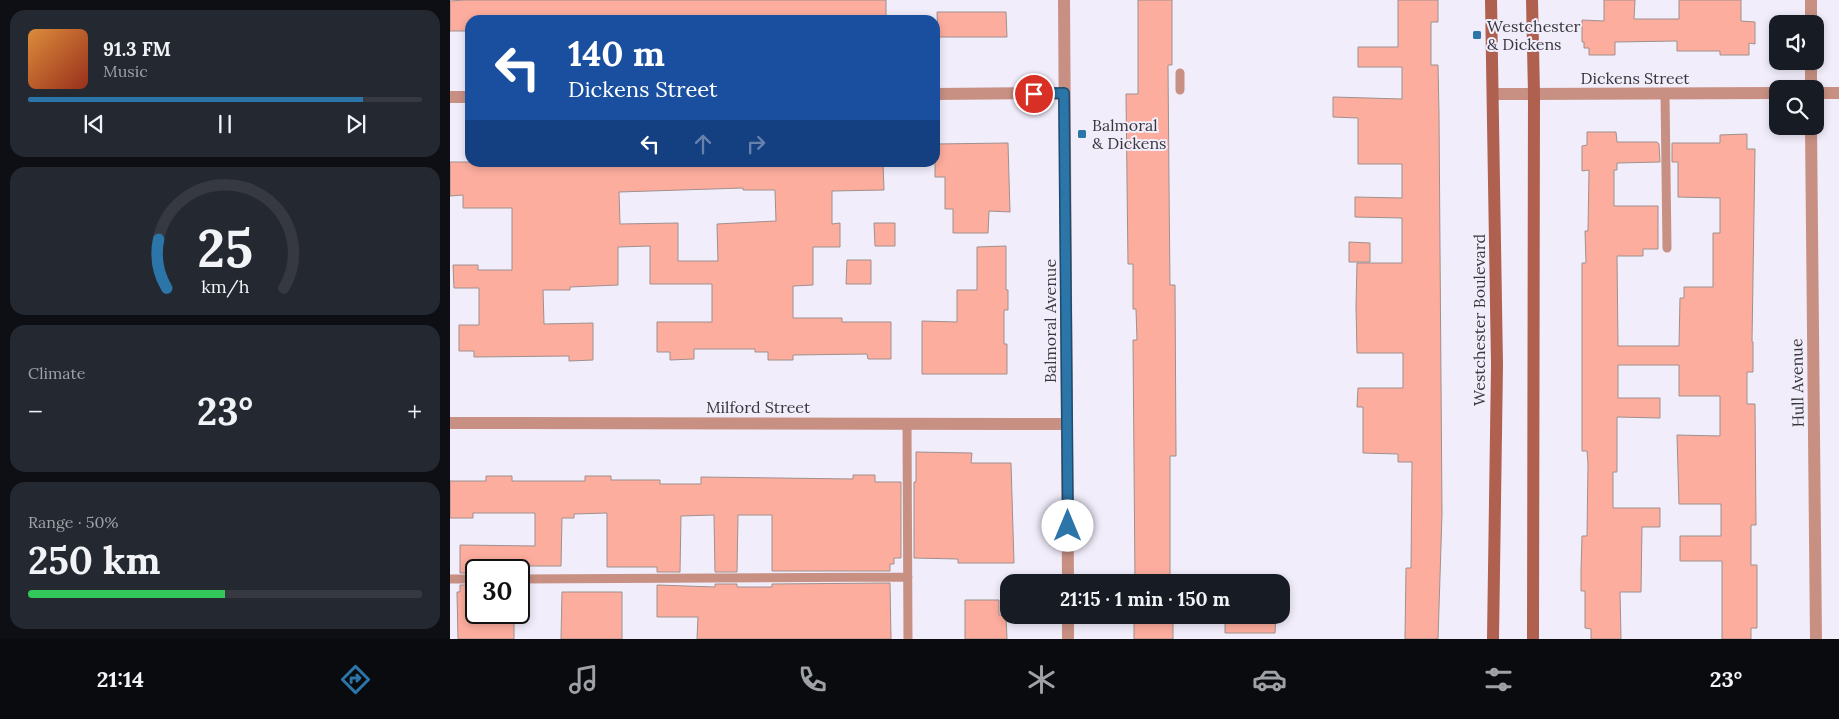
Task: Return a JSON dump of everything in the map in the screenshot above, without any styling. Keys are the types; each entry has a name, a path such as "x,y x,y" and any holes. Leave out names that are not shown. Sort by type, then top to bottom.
{"street":[{"name":"Balmoral Avenue","path":"1064,0 1068,574"},
{"name":"Westchester Boulevard","path":"1492,0 1497,365 1493,639"},
{"path":"1532,0 1534,94 1533,639"},
{"path":"1811,0 1811,15"},
{"path":"940,94 1064,93"},
{"name":"Dickens Street","path":"1493,94 1769,93"},
{"path":"1824,93 1839,93"},
{"path":"450,97 465,97"},
{"name":"Hull Avenue","path":"1811,135 1816,639"},
{"name":"Milford Street","path":"450,423 1067,424"},
{"path":"1068,624 1068,639"}],"lane":[{"path":"1180,73 1180,90"},
{"path":"1665,94 1667,248"},
{"path":"907,424 908,639"},
{"path":"530,579 908,577"},
{"path":"450,579 465,579"}],"building":[{"path":"886,0 886,15 465,15 465,31 450,31 450,1"},
{"path":"1138,0 1172,0 1172,65 1168,65 1169,185 1170,285 1175,285 1176,456 1170,456 1170,574 1135,574 1133,340 1137,340 1136,309 1133,309 1133,264 1128,264 1126,94 1138,94"},
{"path":"1398,0 1438,0 1438,22 1431,22 1431,65 1438,65 1439,114 1442,514 1438,639 1405,639 1406,568 1411,568 1412,462 1398,462 1398,454 1363,453 1363,407 1357,407 1358,388 1403,388 1403,353 1357,353 1356,306 1357,263 1402,263 1402,218 1355,217 1355,197 1402,198 1402,164 1358,164 1358,118 1333,117 1333,97 1402,99 1402,67 1358,67 1358,47 1398,47"},
{"path":"1604,0 1635,0 1634,19 1679,19 1679,0 1741,0 1741,21 1755,22 1755,44 1749,43 1749,55 1720,55 1720,51 1677,51 1677,41 1615,42 1615,55 1589,55 1589,48 1584,48 1584,42 1582,42 1582,20 1604,21"},
{"path":"937,12 1006,12 1007,37 940,37 940,15 937,15"},
{"path":"1587,132 1616,132 1617,142 1657,142 1659,144 1660,162 1617,163 1617,170 1614,170 1614,206 1658,206 1658,249 1643,249 1643,256 1617,256 1618,346 1679,346 1680,298 1684,298 1684,287 1713,287 1713,233 1720,233 1720,198 1678,197 1678,162 1672,162 1672,143 1720,143 1720,135 1747,134 1747,149 1755,149 1753,372 1747,372 1747,404 1755,404 1756,525 1751,525 1751,565 1757,565 1757,628 1751,628 1751,639 1722,639 1722,561 1680,561 1680,536 1721,536 1721,504 1679,504 1677,435 1720,436 1720,396 1679,396 1679,365 1618,365 1618,398 1660,398 1660,418 1617,417 1617,472 1613,472 1613,508 1660,508 1660,527 1642,527 1641,592 1620,592 1621,639 1591,639 1591,629 1585,628 1585,591 1581,591 1581,570 1582,536 1587,536 1588,464 1587,451 1582,451 1582,263 1586,263 1585,231 1588,231 1589,170 1582,171 1582,146 1587,145"},
{"path":"1008,143 1010,212 989,211 988,233 953,233 953,209 945,209 945,177 935,177 935,167 940,167 940,144"},
{"path":"450,162 465,162 465,167 883,167 884,190 832,191 832,224 840,223 840,247 813,247 813,285 793,286 793,318 842,318 842,322 891,322 891,359 868,359 867,354 793,355 793,360 768,360 768,352 755,352 755,349 694,349 694,359 670,360 670,352 657,352 657,322 712,322 712,284 650,284 650,246 618,247 618,285 570,287 570,290 543,290 544,324 593,323 593,360 569,361 569,356 474,357 474,351 459,351 459,325 479,325 479,288 454,288 453,265 478,265 478,270 512,270 512,208 463,208 463,195 450,196","holes":["743,188 743,190 775,190 776,221 717,224 718,261 678,261 678,223 620,224 619,192"]},
{"path":"874,223 895,223 895,246 875,246"},
{"path":"1349,242 1370,243 1370,262 1349,262"},
{"path":"1006,246 1008,310 1004,310 1004,344 1007,344 1007,374 922,374 922,321 957,322 957,290 977,290 977,247"},
{"path":"847,260 871,260 871,284 846,284"},
{"path":"916,452 972,453 971,463 1011,463 1014,563 958,563 958,559 914,558"},
{"path":"853,475 875,475 875,482 901,482 901,558 894,558 894,564 890,564 890,571 772,571 772,515 738,515 737,572 715,572 714,515 681,516 680,572 657,572 657,567 607,567 607,513 574,514 574,518 562,518 561,566 530,566 530,559 465,559 465,573 460,573 460,545 535,546 535,513 473,513 473,518 450,518 450,481 486,481 486,476 512,476 512,481 585,481 585,476 611,476 611,480 660,480 660,484 701,484 701,477 853,479"},
{"path":"890,583 891,639 697,639 698,617 657,617 657,585 715,587 715,584 737,584 737,587 772,587 772,584"},
{"path":"460,585 465,585 465,624 514,624 514,639 458,639 457,592 460,592"},
{"path":"562,592 622,592 622,639 561,639"},
{"path":"965,600 999,600 1000,624 1006,624 1007,639 965,639"},
{"path":"1134,624 1173,624 1173,639 1134,639"},
{"path":"1225,624 1276,624 1275,633 1225,633"}],"place":[{"name":"Westchester & Dickens","path":"1477,35"},
{"name":"Balmoral & Dickens","path":"1082,134"}],"route":[{"path":"1034,94 1064,93 1068,526"}]}
